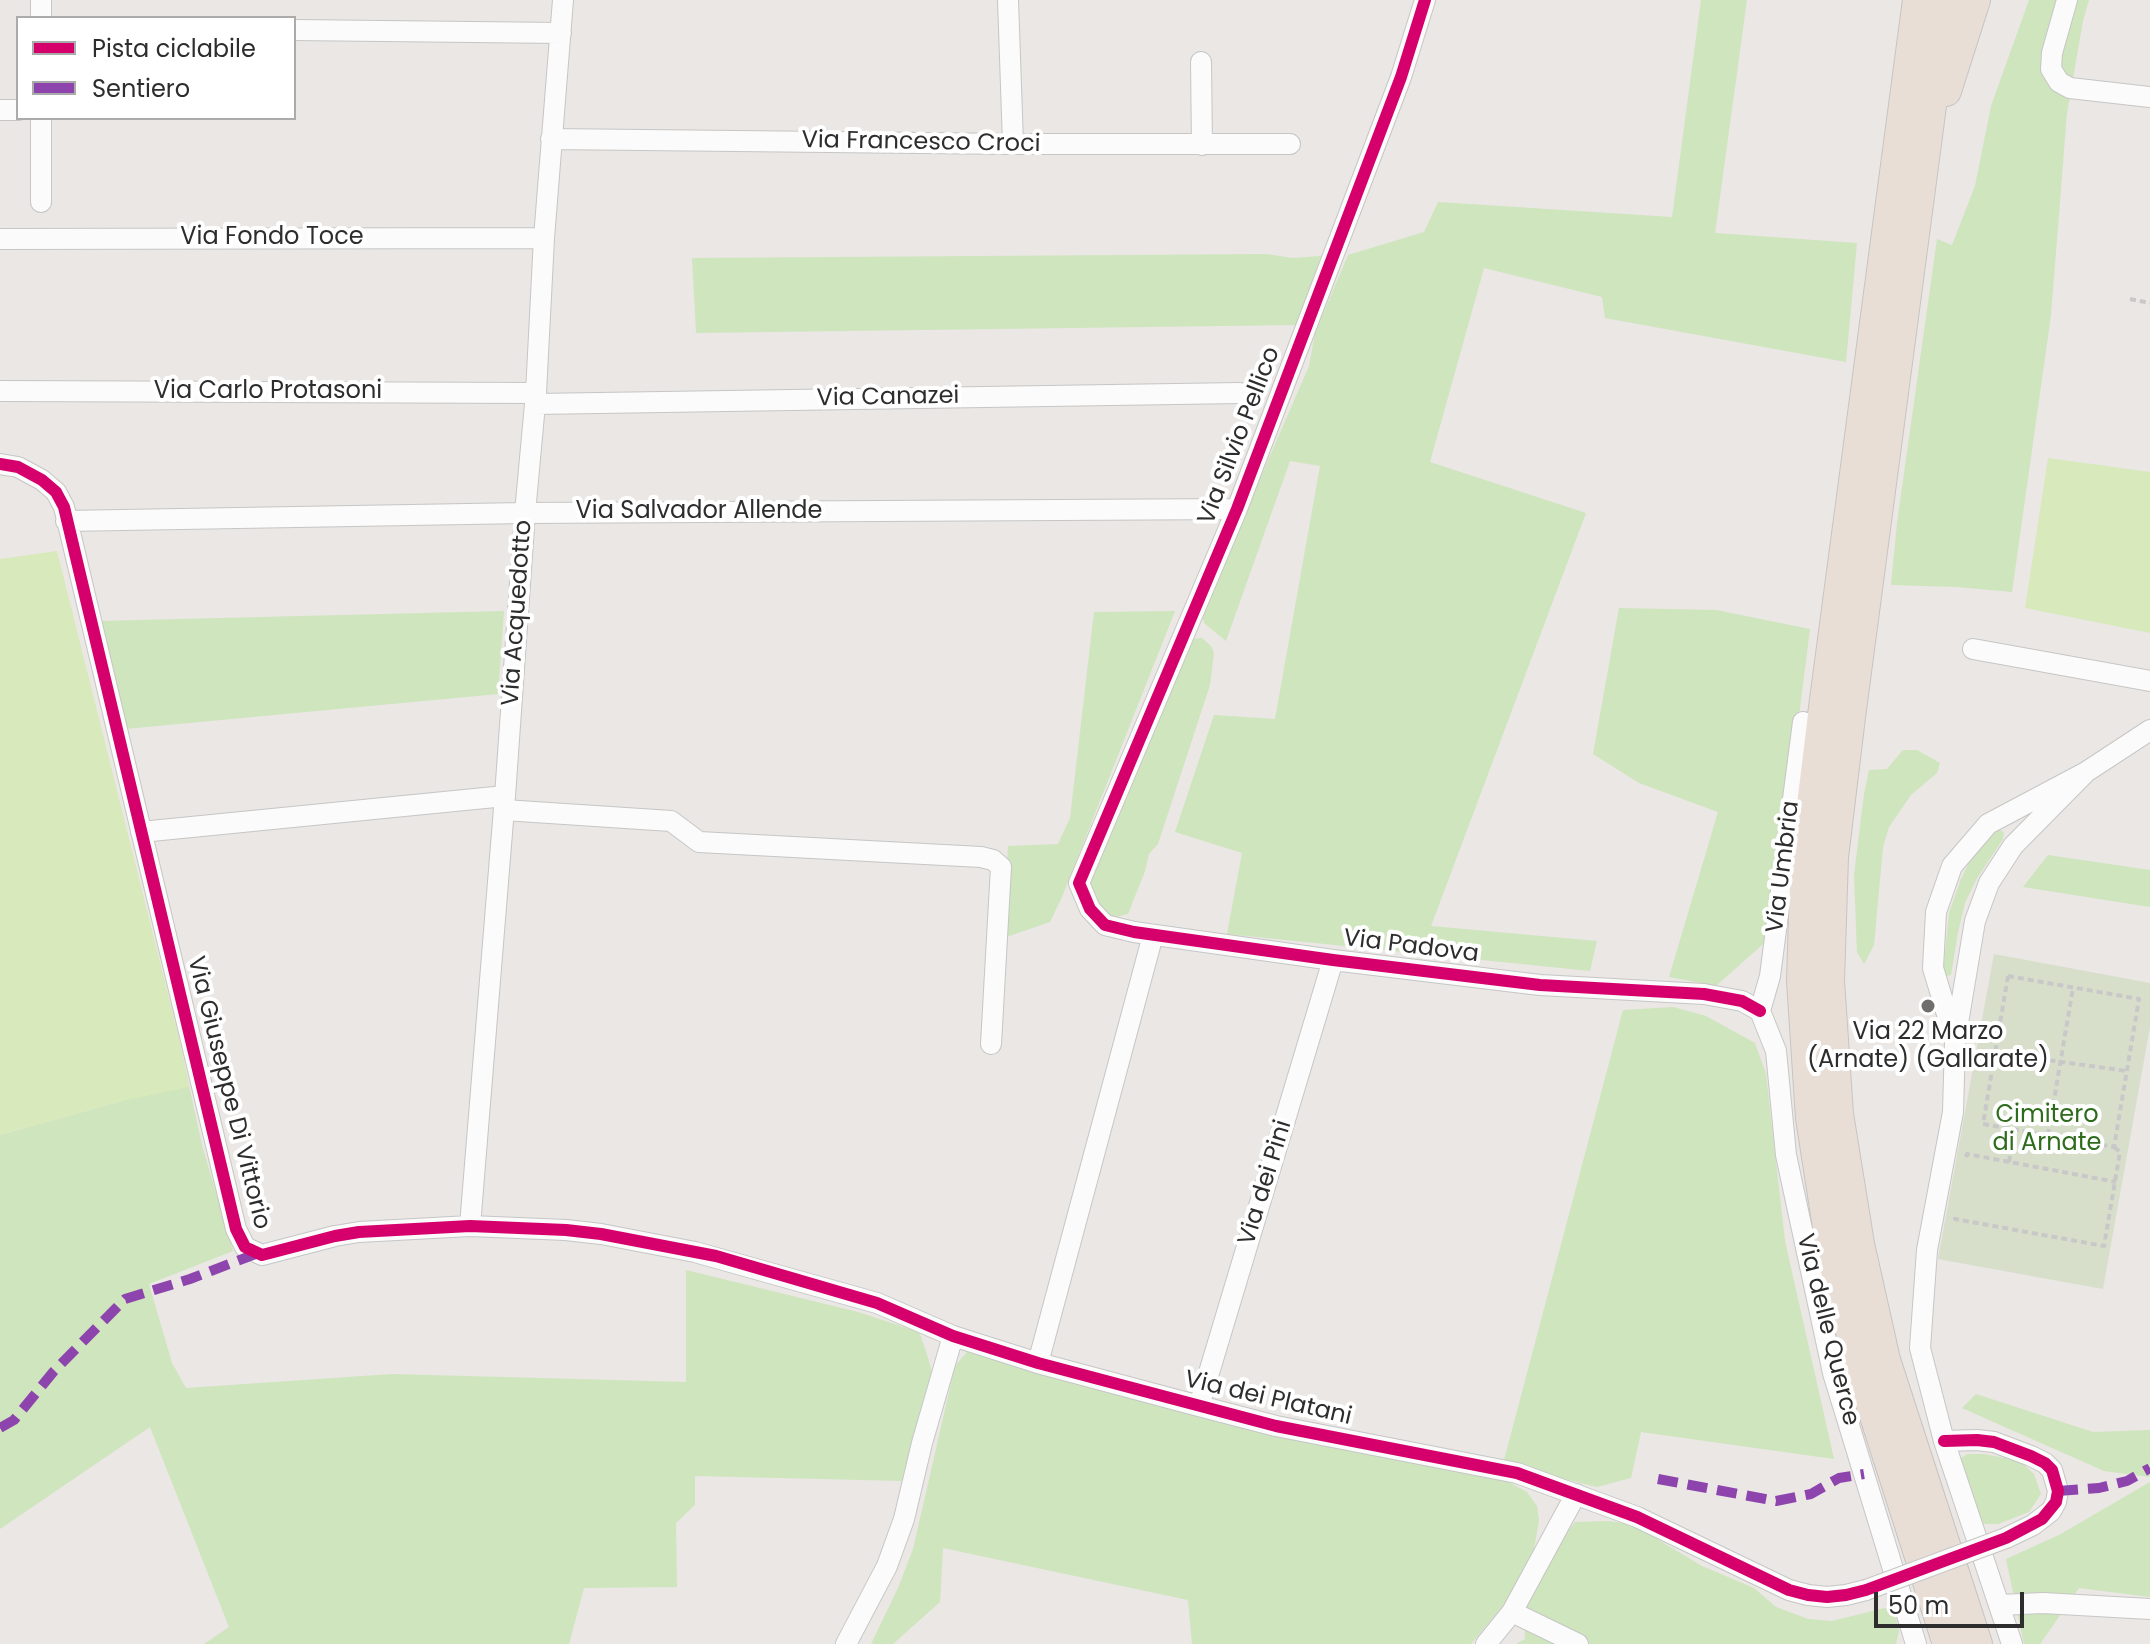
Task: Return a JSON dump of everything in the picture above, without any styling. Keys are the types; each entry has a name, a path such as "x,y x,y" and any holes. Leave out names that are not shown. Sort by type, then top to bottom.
{"highway":[{"path":"1897,0 1910,156"},
{"path":"1918,0 1910,156 1833,857 1829,981 1838,1114 1859,1244 1885,1360 1977,1644"},
{"path":"1945,0 1910,156 1827,684 1806,854 1802,981 1811,1118 1832,1253 1860,1369 1948,1644"},
{"path":"1910,156 1975,0"}],"street":[{"name":"Via Acquedotto","path":"470,1226 536,398 544,238 563,0"},
{"path":"1008,0 1013,144"},
{"name":"Via Silvio Pellico","path":"1079,883 1237,509 1401,77 1425,0"},
{"path":"2067,0 2052,53 2051,69 2059,82 2070,88 2150,97"},
{"path":"296,30 561,33"},
{"path":"1201,62 1202,145"},
{"path":"41,120 41,202"},
{"name":"Via Francesco Croci","path":"551,139 1290,144"},
{"name":"Via Fondo Toce","path":"0,239 544,238"},
{"name":"Via Carlo Protasoni","path":"0,391 536,398"},
{"name":"Via Canazei","path":"536,398 1240,393"},
{"name":"Via Giuseppe Di Vittorio","path":"0,464 31,473 56,492 64,507 236,1229 245,1247 262,1255 359,1232 470,1226 601,1234 706,1254 877,1303 953,1336"},
{"name":"Via Salvador Allende","path":"66,521 525,513 1237,509"},
{"path":"1973,649 2150,681"},
{"name":"Via Umbria","path":"1760,1011 1770,976 1803,722"},
{"path":"1955,1041 1933,968 1936,912 1952,866 1988,824 2086,772 2150,730"},
{"path":"2012,1644 1944,1441 1920,1348 1927,1250 1953,1112 1955,1041 1975,921 1989,883 2013,846 2086,772"},
{"path":"141,832 505,803 671,821 699,842 981,857 993,860 1001,867 991,1044"},
{"name":"Via Padova","path":"1079,883 1090,909 1105,925 1153,935 1540,985 1704,994 1742,1001 1760,1011"},
{"path":"1038,1363 1153,935"},
{"name":"Via dei Pini","path":"1199,1406 1333,960"},
{"name":"Via delle Querce","path":"1760,1011 1776,1051 1786,1155 1833,1373 1916,1644"},
{"path":"846,1644 887,1566 904,1519 953,1336"},
{"name":"Via dei Platani","path":"953,1336 1038,1363 1276,1426 1517,1473 1637,1517 1789,1590 1808,1595 1827,1597 1866,1590 2006,1538 2033,1525 2051,1511 2058,1491 2052,1470 2045,1463 1994,1442 1944,1441"},
{"path":"1486,1644 1512,1612 1576,1494"},
{"path":"2000,1605 2043,1603 2150,1609"},
{"path":"1512,1612 1578,1644"}],"path":[{"path":"2130,299 2150,303"},
{"path":"1957,1206 1955,1219 2104,1246 2120,1152 2114,1147 1983,1124 2008,976 2139,999 2114,1147"},
{"path":"2048,1135 2073,988"},
{"path":"1993,1053 2127,1071"},
{"path":"2009,1162 2015,1129"},
{"path":"1964,1167 1967,1154 2116,1182"}],"green space":[{"path":"1701,0 1747,0 1715,233 1857,243 1846,362 1605,318 1602,297 1484,268 1430,462 1586,513 1431,926 1597,941 1590,971 1227,934 1242,853 1175,832 1214,715 1275,719 1320,466 1290,461 1226,641 1205,624 1201,615 1309,366 1315,333 1348,255 1424,232 1438,202 1672,217"},
{"path":"2029,0 2089,0 2067,113 2051,315 2012,592 1891,585 1937,239 1952,245 1975,186 1991,106"},
{"path":"1267,254 1292,258 1321,256 1297,325 696,333 692,258"},
{"path":"2048,458 2150,472 2150,633 2025,608"},
{"path":"57,551 189,1087 122,1101 0,1135 0,559"},
{"path":"1619,608 1716,610 1810,629 1771,937 1716,986 1669,977 1718,812 1639,783 1593,754"},
{"path":"504,611 498,694 125,729 99,621"},
{"path":"1175,611 1050,922 1003,938 1008,846 1058,844 1070,818 1094,612"},
{"path":"1202,638 1214,653 1210,685 1158,844 1149,854 1128,914 1112,918 1090,896 1090,882 1192,639"},
{"path":"1903,750 1917,750 1940,763 1937,773 1911,795 1889,827 1883,847 1874,945 1864,964 1857,952 1854,875 1864,794 1869,770 1887,769"},
{"path":"2000,830 2004,832 2003,839 1965,903 1951,975 1947,976 1943,973 1949,913 1961,879 1973,854"},
{"path":"2048,855 2150,870 2150,907 2023,887"},
{"name":"Cimitero di Arnate","path":"1994,954 2150,983 2150,1027 2103,1289 1938,1259"},
{"path":"1673,1007 1706,1016 1755,1043 1766,1074 1785,1241 1834,1459 1641,1432 1631,1478 1597,1487 1503,1464 1623,1010"},
{"path":"177,1030 202,1145 233,1251 149,1284 172,1363 186,1388 392,1374 686,1382 686,1270 858,1312 919,1332 934,1379 904,1481 695,1476 695,1505 676,1523 677,1587 584,1588 569,1644 204,1644 229,1627 150,1427 0,1529 0,1135 122,1101"},
{"path":"967,1352 1284,1433 1505,1480 1527,1492 1537,1506 1539,1520 1533,1555 1504,1604 1471,1644 1192,1644 1188,1600 943,1548 940,1602 893,1644 871,1644 913,1549 955,1366"},
{"path":"1976,1394 2093,1432 2150,1430 2150,1477 2104,1471 1962,1408"},
{"path":"1967,1454 2006,1458 2022,1463 2034,1474 2041,1494 2029,1512 1998,1524 1981,1524 1960,1459"},
{"path":"2150,1482 2150,1597 2079,1588 2040,1644 2024,1644 2006,1559 2059,1535"},
{"path":"1575,1522 1632,1524 1702,1566 1754,1588 1776,1607 1808,1619 1832,1621 1893,1606 1899,1631 1896,1644 1516,1644 1525,1639 1524,1605 1556,1545"}],"marked path":[{"path":"0,1428 14,1420 54,1371 125,1299 258,1253"},
{"path":"2058,1491 2099,1488 2127,1481 2150,1468"},
{"path":"1658,1479 1776,1501 1811,1494 1839,1478 1864,1474"}],"cycle path":[{"path":"1425,0 1401,77 1237,509 1079,883 1090,909 1105,925 1134,932 1540,985 1704,994 1742,1001 1760,1011"},
{"path":"0,464 18,467 42,480 56,492 64,507 236,1229 245,1247 262,1255 359,1232 470,1226 601,1234 716,1256 877,1303 953,1336 1038,1363 1276,1426 1517,1473 1637,1517 1789,1590 1808,1595 1827,1597 1866,1590 2006,1538 2042,1519 2056,1502 2058,1491 2052,1470 2045,1463 1994,1442 1944,1441"}],"place":[{"name":"Via 22 Marzo (Arnate) (Gallarate)","path":"1928,1006"}]}
